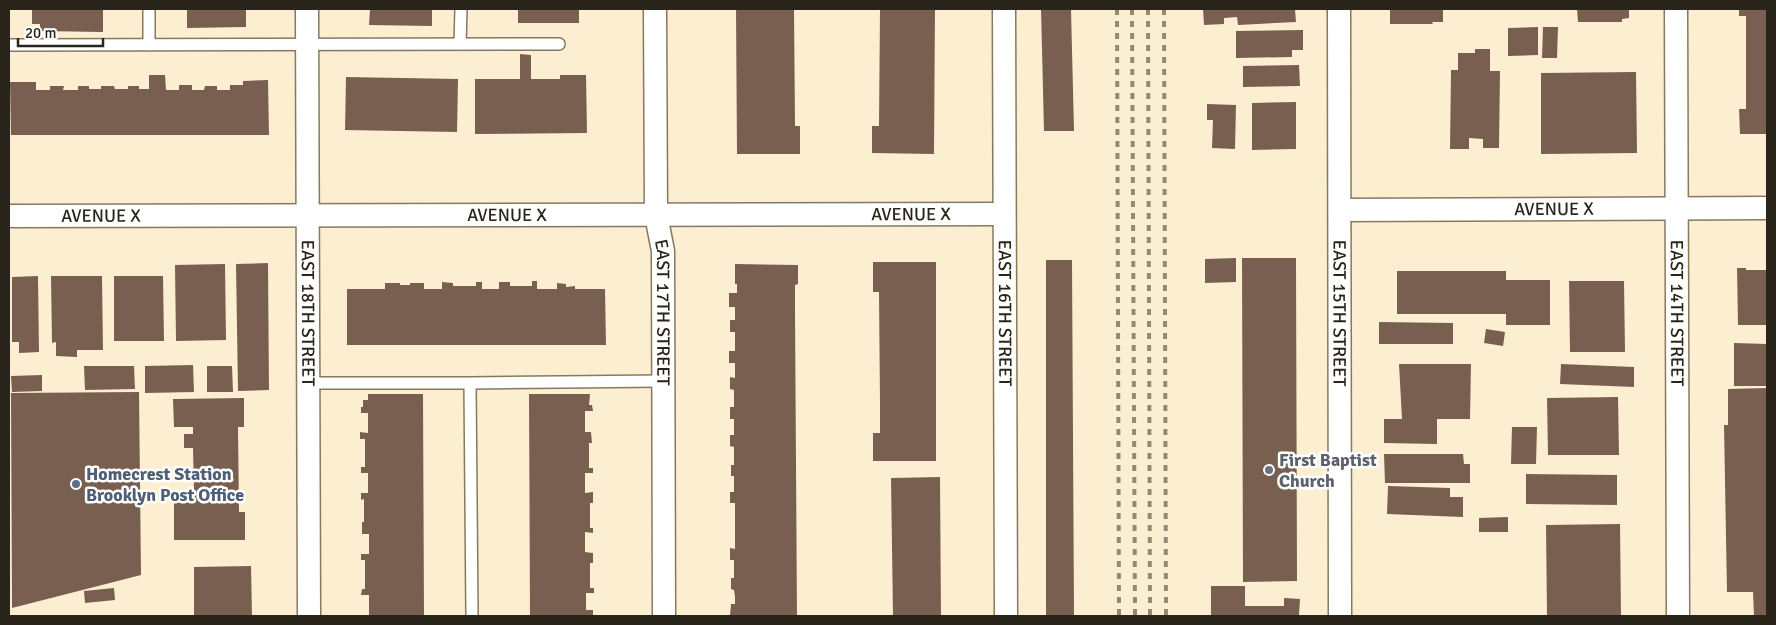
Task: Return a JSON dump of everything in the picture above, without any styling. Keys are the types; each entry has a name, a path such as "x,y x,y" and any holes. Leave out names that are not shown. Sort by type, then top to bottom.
{"street":[{"name":"EAST 18TH STREET","path":"307,9 310,616"},
{"name":"EAST 17TH STREET","path":"655,9 656,215 663,251 664,616"},
{"name":"EAST 16TH STREET","path":"1004,9 1006,616"},
{"name":"EAST 15TH STREET","path":"1339,9 1340,616"},
{"name":"EAST 14TH STREET","path":"1676,9 1678,616"},
{"name":"AVENUE X","path":"1340,210 1767,208"},
{"name":"AVENUE X","path":"9,216 1004,214"}],"lane":[{"path":"149,9 149,45"},
{"path":"460,44 461,9"},
{"path":"9,45 559,44"},
{"path":"309,383 663,380"},
{"path":"470,383 472,616"}],"building":[{"path":"32,9 103,9 103,32 40,31 40,24 32,24"},
{"path":"187,9 246,10 246,27 187,28"},
{"path":"370,9 432,9 432,26 369,25"},
{"path":"518,9 579,9 579,23 518,23"},
{"path":"736,9 794,9 795,126 800,126 800,154 737,154"},
{"path":"880,9 935,9 934,154 872,153 872,126 879,126"},
{"path":"1041,9 1071,9 1074,131 1044,131"},
{"path":"1203,9 1295,9 1296,22 1238,25 1237,17 1224,18 1224,24 1204,25"},
{"path":"1390,9 1443,9 1443,22 1432,22 1433,24 1390,24"},
{"path":"1577,9 1629,9 1629,18 1622,19 1622,22 1578,22"},
{"path":"1739,9 1767,9 1767,134 1740,134 1739,109 1746,109 1746,16 1739,16"},
{"path":"1538,27 1538,55 1508,56 1508,28"},
{"path":"1543,27 1558,27 1557,58 1542,58"},
{"path":"1303,30 1303,50 1292,50 1292,57 1236,58 1236,31"},
{"path":"1475,49 1490,49 1490,71 1500,71 1499,148 1483,148 1483,139 1469,138 1469,149 1450,149 1451,70 1458,70 1458,53 1475,53"},
{"path":"520,54 531,55 531,79 560,79 560,75 586,75 587,133 475,134 475,79 520,79"},
{"path":"1299,65 1300,86 1243,87 1243,66"},
{"path":"1636,72 1637,153 1541,154 1541,73"},
{"path":"149,75 165,75 166,90 179,90 179,85 192,85 192,90 204,90 205,86 217,86 217,90 230,90 230,85 243,85 243,81 268,80 269,135 11,135 10,82 36,82 36,90 50,90 50,86 64,86 63,90 78,90 78,86 89,86 89,89 101,89 101,86 114,86 115,89 128,89 128,86 139,86 139,89 149,89"},
{"path":"346,77 458,79 457,132 345,130"},
{"path":"1296,102 1296,149 1252,150 1252,103"},
{"path":"1207,104 1236,105 1235,149 1212,148 1213,120 1207,120"},
{"path":"1236,258 1236,282 1205,283 1205,259"},
{"path":"1242,258 1296,258 1297,581 1243,582"},
{"path":"1046,260 1072,260 1074,616 1046,616"},
{"path":"873,262 936,262 936,461 873,461 873,433 880,433 880,404 879,292 873,292"},
{"path":"268,263 269,390 238,391 236,264"},
{"path":"225,264 226,340 176,341 175,265"},
{"path":"735,264 798,265 798,284 795,285 797,616 730,616 731,604 735,604 734,590 731,589 731,578 734,578 734,560 730,560 730,548 735,549 735,503 730,503 730,492 734,492 734,476 731,476 731,465 734,465 734,447 730,446 730,435 734,435 734,419 730,419 730,407 734,407 734,390 730,389 730,377 735,378 735,363 729,363 729,351 735,351 735,332 730,332 730,320 735,320 735,307 729,307 729,293 737,293"},
{"path":"1737,268 1767,270 1767,325 1738,325"},
{"path":"1397,271 1506,271 1506,280 1550,280 1550,325 1506,325 1506,314 1397,314"},
{"path":"38,276 39,352 19,353 19,342 12,342 12,277"},
{"path":"51,276 102,276 103,350 77,350 77,357 56,356 56,342 52,343"},
{"path":"114,276 163,276 164,341 114,341"},
{"path":"532,281 537,281 537,289 557,289 557,283 566,284 566,287 575,286 575,289 605,289 606,345 347,345 347,289 385,289 385,283 410,285 410,283 424,283 424,289 442,289 442,282 453,283 453,286 476,286 476,282 482,282 482,289 499,289 499,282 510,282 510,286 532,286"},
{"path":"1569,281 1624,281 1625,352 1570,352"},
{"path":"1379,322 1453,323 1453,344 1379,344"},
{"path":"1486,329 1505,332 1503,346 1484,343"},
{"path":"1734,343 1767,344 1767,386 1734,386"},
{"path":"1399,364 1471,364 1470,419 1437,419 1437,444 1384,443 1384,419 1402,419"},
{"path":"1561,364 1634,367 1634,387 1560,384"},
{"path":"193,365 194,392 145,393 145,366"},
{"path":"84,366 134,366 135,389 85,390"},
{"path":"207,366 232,366 233,392 207,392"},
{"path":"42,375 42,391 12,392 11,376"},
{"path":"1767,388 1767,616 1754,616 1753,592 1727,592 1724,425 1728,425 1728,389"},
{"name":"Homecrest Station Brooklyn Post Office","path":"139,392 141,575 12,608 11,393"},
{"path":"368,394 423,394 424,616 369,616 369,595 361,595 362,589 365,589 365,560 361,560 361,554 369,554 369,534 362,534 364,499 361,500 361,493 368,493 368,473 361,473 361,467 365,467 365,439 360,439 360,432 368,433 368,413 361,413 361,407 363,407 363,400 368,400"},
{"path":"529,394 590,394 589,405 592,405 593,411 585,411 585,432 591,432 592,443 589,443 589,468 593,468 593,473 585,473 585,493 593,492 593,503 590,503 590,528 593,528 593,533 585,532 585,552 593,553 593,563 590,563 590,588 594,588 594,593 586,593 586,610 593,610 593,616 530,616"},
{"path":"1618,397 1619,455 1548,455 1547,398"},
{"path":"244,398 244,427 238,427 239,512 245,512 245,540 174,540 174,493 193,493 194,491 193,448 184,448 184,434 193,434 193,427 174,427 173,399"},
{"path":"1512,427 1537,427 1536,464 1511,464"},
{"path":"1384,454 1463,454 1464,464 1470,464 1470,483 1385,483"},
{"path":"1526,474 1617,475 1617,505 1526,504"},
{"path":"940,477 941,616 893,616 891,478"},
{"path":"1388,486 1450,488 1450,497 1463,497 1463,517 1387,514"},
{"path":"1508,517 1508,532 1479,532 1479,518"},
{"path":"1620,524 1621,616 1547,616 1546,525"},
{"path":"251,566 252,616 194,616 194,567"},
{"path":"1211,586 1245,586 1245,606 1284,606 1284,598 1300,599 1299,615 1211,616"},
{"path":"114,588 115,600 85,603 84,591"}],"railway":[{"path":"1117,9 1119,616"},
{"path":"1132,9 1135,616"},
{"path":"1148,9 1150,616"},
{"path":"1164,9 1166,616"}],"place":[{"name":"First Baptist Church","path":"1269,470"},
{"name":"Homecrest Station Brooklyn Post Office","path":"76,484"}]}
